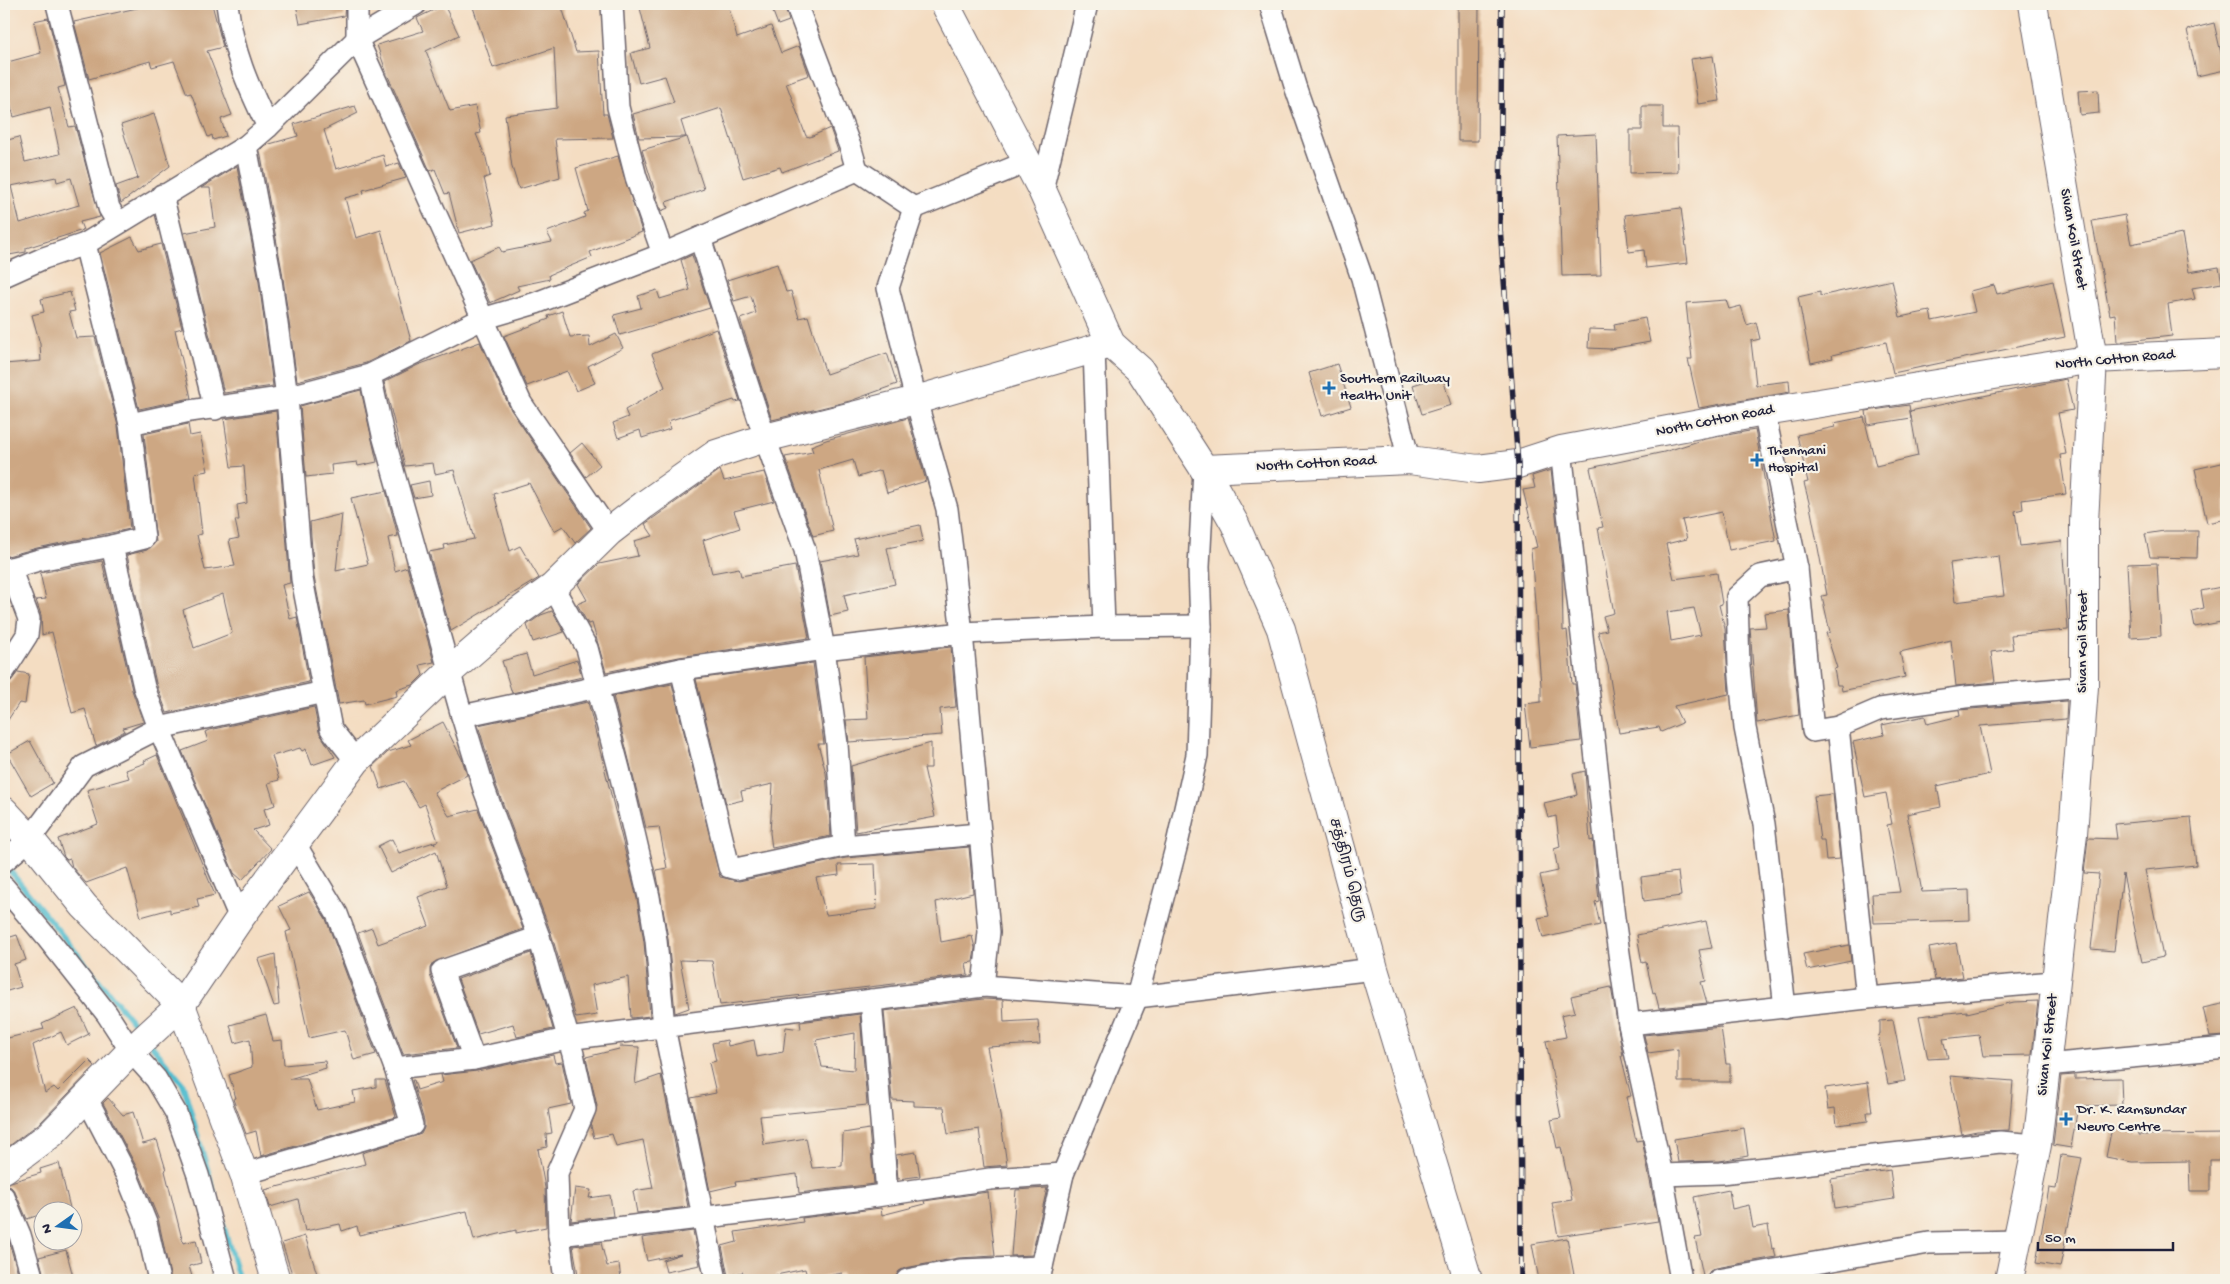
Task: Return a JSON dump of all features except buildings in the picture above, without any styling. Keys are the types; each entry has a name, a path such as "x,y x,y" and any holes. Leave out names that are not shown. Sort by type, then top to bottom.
{"street":[{"path":"57,4 109,208 118,223"},
{"path":"228,4 231,31 244,77 268,127"},
{"path":"357,4 357,38 482,320 521,403 609,532"},
{"path":"4,276 44,258 85,244 246,146 268,127 357,38 416,4"},
{"path":"612,4 618,107 636,177 663,254"},
{"path":"796,4 851,149 857,170 914,208"},
{"path":"945,4 1042,190 1102,347 1104,627"},
{"path":"1042,190 1087,4"},
{"path":"1270,4 1296,89 1362,278 1409,460"},
{"name":"Sivan Koil Street","path":"2009,1280 2037,1145 2054,982 2073,834 2084,687 2084,522 2093,359 2033,4"},
{"path":"246,146 270,273 287,397 302,579 331,729 356,761"},
{"path":"983,986 989,932 962,634 947,509 916,400 888,288 914,208 1027,162"},
{"path":"130,424 190,411 215,409 287,397 370,375 482,320 536,303 663,254 857,170"},
{"path":"162,196 215,409"},
{"path":"700,238 765,438 806,550 824,648 837,744 844,846"},
{"path":"4,671 27,635 29,620 7,569 39,560 144,538 130,424 85,244"},
{"path":"4,1169 51,1134 135,1047 178,1008 240,918 356,761 449,672 517,613 553,587 609,532 716,454 765,438 916,400 1102,347"},
{"name":"சத்திரம் தெரு","path":"1102,347 1140,370 1204,469 1235,524 1281,630 1374,968 1468,1280"},
{"name":"North Cotton Road","path":"1204,469 1409,460 1478,469 1518,464 1561,450 1764,412 2093,359 2226,353"},
{"path":"370,375 383,435 449,672 484,789 539,937 567,1039 573,1054 585,1109 557,1173 559,1235 565,1280"},
{"path":"1764,412 1797,568 1813,731 1838,727 1880,710 1965,697 2084,687"},
{"path":"1561,450 1614,918 1629,1024 1662,1175 1681,1280"},
{"path":"907,1280 960,1270 1040,1274 1064,1174 1137,997 1177,844 1197,755 1201,626 1199,568 1204,469"},
{"path":"112,546 144,687 159,728 240,918"},
{"path":"1785,1008 1764,824 1745,728 1739,666 1737,596 1760,576 1797,568"},
{"path":"553,587 587,648 649,897 656,940 664,1027 716,1280"},
{"path":"462,716 681,669 824,648 962,634 1104,627 1201,626"},
{"path":"681,669 729,868 736,869 844,846 979,834"},
{"path":"4,861 27,842 84,766 159,728 324,692"},
{"path":"1838,727 1867,998"},
{"path":"4,811 27,842 178,1008 244,1174 276,1280"},
{"path":"244,1174 412,1126 395,1068 337,914 295,844"},
{"path":"4,887 135,1047 176,1113 198,1175 226,1280"},
{"path":"474,1058 442,971 539,937"},
{"path":"395,1068 474,1058 567,1039 983,986 1137,997 1374,968"},
{"path":"1629,1024 1867,998 2054,982"},
{"path":"871,1000 887,1193"},
{"path":"2046,1065 2226,1048"},
{"path":"86,1097 127,1176 146,1223 159,1280"},
{"path":"1662,1175 1721,1173 2000,1142 2037,1145"},
{"path":"559,1235 856,1199 990,1179 1064,1174"},
{"path":"4,1197 20,1235 33,1280"},
{"path":"1718,1280 1928,1243 2017,1241"}],"waterway":[{"path":"6,866 140,1031"},
{"path":"149,1042 183,1084 239,1280"}],"railway":[{"path":"1502,4 1500,227 1518,464 1521,1280"}],"place":[{"name":"Southern Railway Health Unit","path":"1329,388"},
{"name":"Thenmani Hospital","path":"1757,460"},
{"name":"Dr. K. Ramsundar Neuro Centre","path":"2066,1119"}]}
